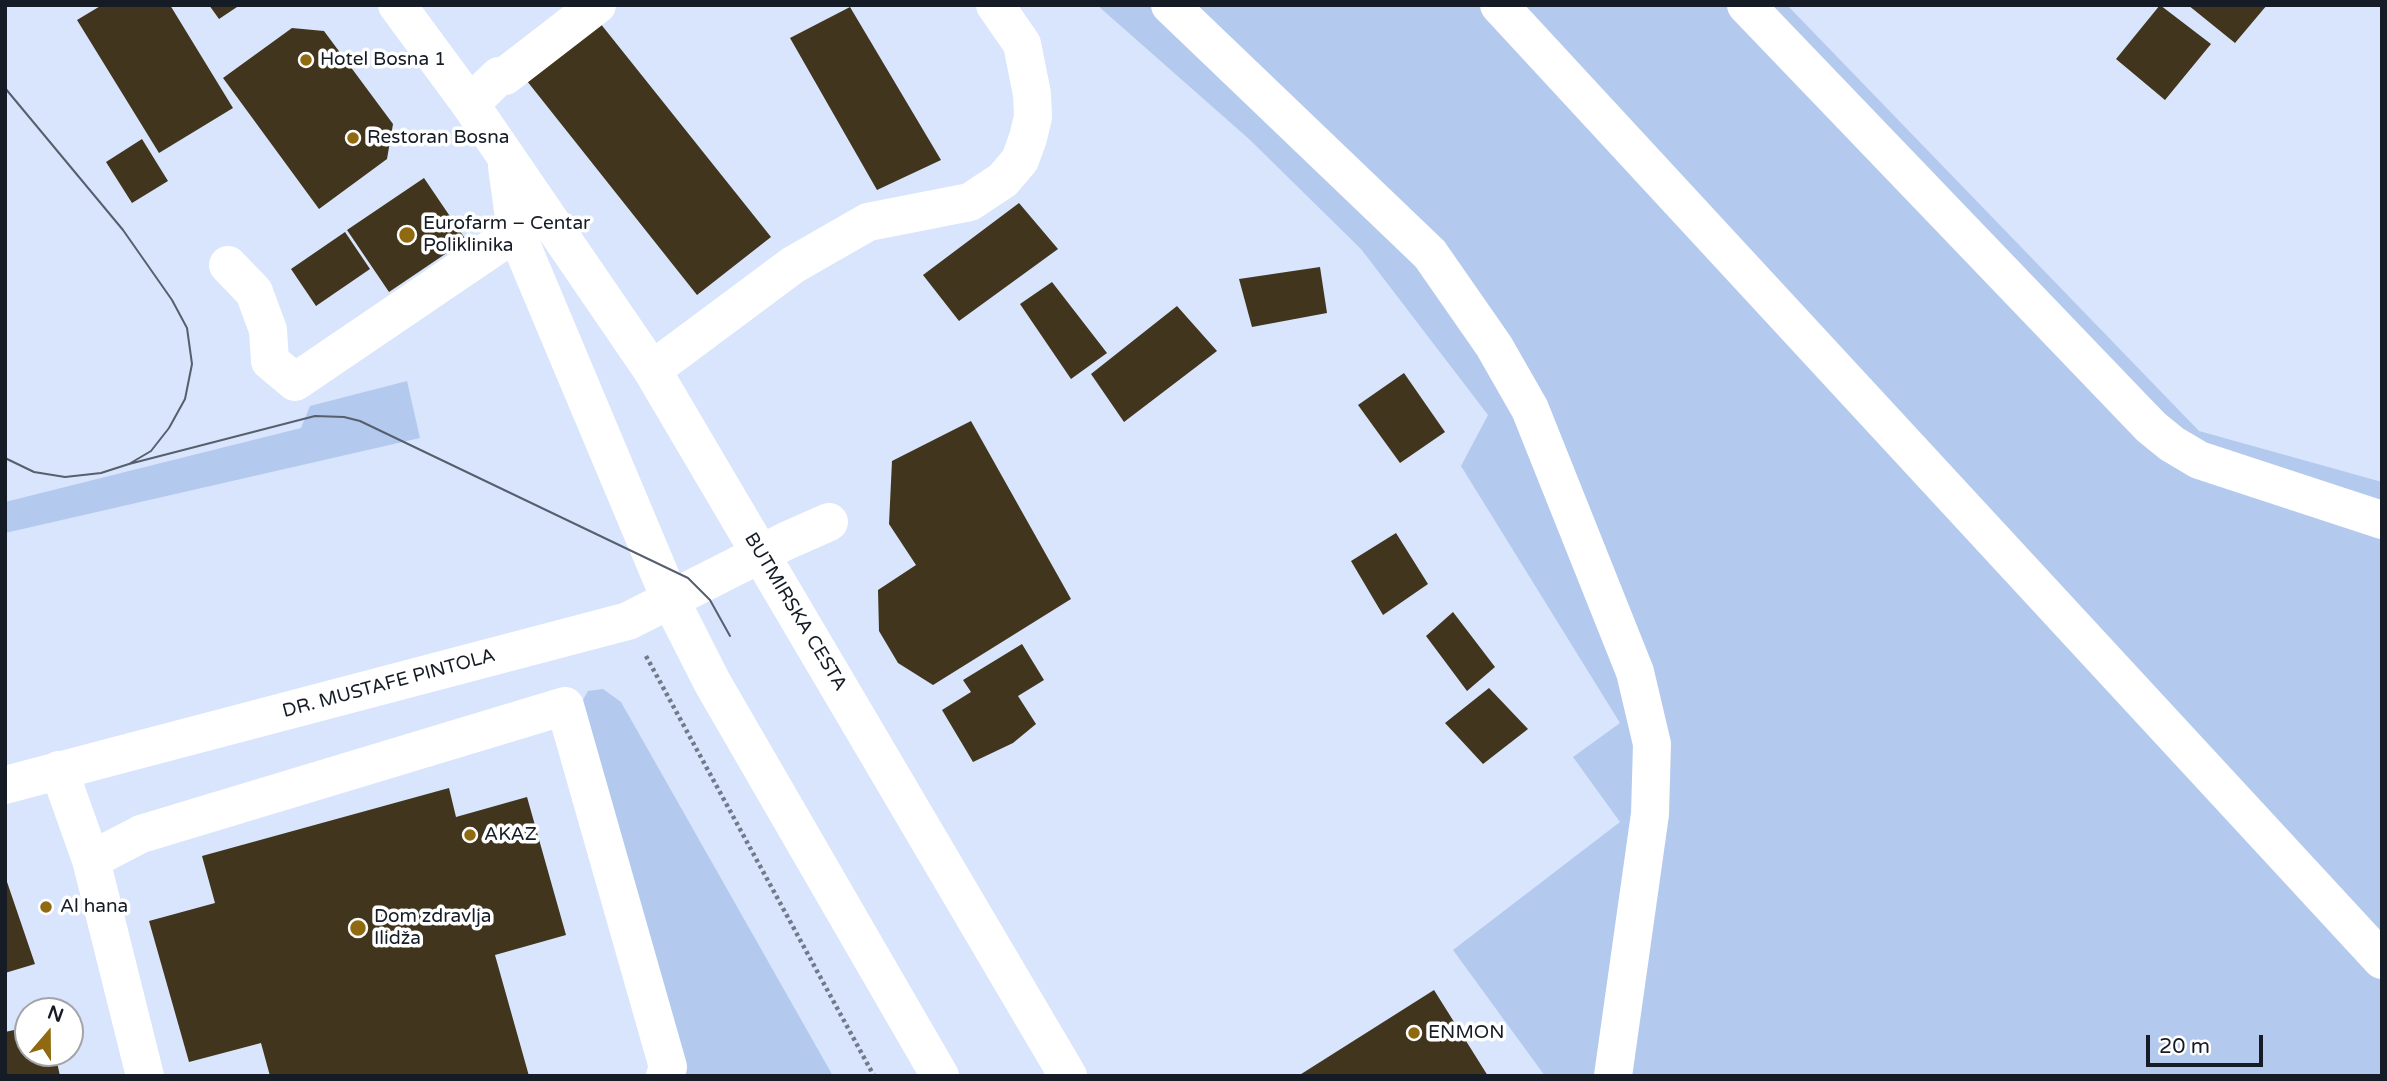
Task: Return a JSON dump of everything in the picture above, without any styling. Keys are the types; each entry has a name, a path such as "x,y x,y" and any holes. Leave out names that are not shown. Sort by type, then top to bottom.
{"main road":[{"name":"BUTMIRSKA CESTA","path":"397,5 470,104 652,370 1068,1076"},
{"path":"470,104 499,76 505,76 597,5"},
{"path":"652,370 793,265 868,222 971,202 1003,180 1020,160 1028,138 1033,117 1032,94 1022,44 995,5"},
{"path":"1170,5 1430,254 1494,346 1530,409 1635,672 1652,744 1650,814 1613,1076"},
{"path":"1499,5 2382,960"},
{"path":"1746,5 2142,417 2172,444 2199,460 2382,520"},
{"name":"BUTMIRSKA CESTA","path":"506,158 516,232 671,601 712,682 940,1076"},
{"path":"228,265 254,292 268,330 270,361 295,382 516,232"},
{"name":"DR. MUSTAFE PINTOLA","path":"5,785 628,621 829,522"},
{"path":"91,860 141,834 565,706 668,1067 665,1076"},
{"path":"60,770 91,860 145,1076"}],"path":[{"path":"628,621 672,707 874,1076"}],"shaded area":[{"path":"1097,5 1159,5 1398,235 1504,387 1575,549 1641,752 1603,1076 1545,1076 1453,950 1620,822 1573,757 1620,723 1461,466 1488,415 1361,249 1249,139"},
{"path":"1184,5 1487,5 2382,972 2382,1076 1625,1076 1662,760 1522,380"},
{"path":"1512,5 1733,5 2127,413 2382,529 2382,941"},
{"path":"1757,5 1787,5 2199,431 2382,482 2382,504 2198,447"},
{"path":"407,381 420,438 5,533 5,502 301,428 310,406"},
{"path":"603,689 621,702 833,1076 679,1076 580,705 588,691"}],"building":[{"path":"102,5 170,5 233,108 159,153 77,20"},
{"path":"209,5 240,5 219,19"},
{"path":"2160,5 2211,44 2165,100 2116,59"},
{"path":"2188,5 2267,5 2235,43"},
{"path":"850,7 941,160 877,190 790,38"},
{"path":"596,18 771,237 697,295 523,76"},
{"path":"292,28 324,31 393,124 387,159 319,209 223,78"},
{"path":"142,139 168,181 132,203 106,162"},
{"name":"Eurofarm – Centar Poliklinika","path":"424,178 466,240 389,292 347,230"},
{"path":"1019,203 1058,249 959,321 923,275"},
{"path":"345,232 370,269 316,306 291,269"},
{"path":"1320,267 1327,313 1252,327 1239,279"},
{"path":"1052,282 1107,353 1071,379 1020,304"},
{"path":"1177,306 1217,351 1124,422 1091,374"},
{"path":"1404,373 1445,432 1400,463 1358,405"},
{"path":"971,421 1071,599 933,685 898,663 879,631 878,590 916,565 889,524 892,461"},
{"path":"1396,533 1428,584 1383,615 1351,561"},
{"path":"1453,612 1495,667 1467,691 1426,636"},
{"path":"1022,644 1044,680 1018,696 1036,724 1013,743 973,762 942,710 971,692 963,680"},
{"path":"1489,688 1528,729 1483,764 1445,723"},
{"name":"Dom zdravlja Ilidža","path":"449,788 456,817 527,797 566,935 495,955 529,1076 270,1076 261,1043 189,1062 149,921 215,903 202,856"},
{"path":"5,876 35,964 5,973"},
{"name":"ENMON","path":"1434,990 1488,1076 1298,1076"},
{"path":"14,1030 14,1067 58,1067 60,1076 5,1076 5,1032"}],"tram line":[{"path":"5,88 123,230 172,300 187,328 192,364 185,399 169,428 151,451 129,464 101,473 65,477 34,472 5,458"},
{"path":"129,464 315,416 344,417 360,421 688,578 710,600 730,636"}],"place":[{"name":"Hotel Bosna 1","path":"306,60"},
{"name":"Restoran Bosna","path":"353,138"},
{"name":"Eurofarm – Centar Poliklinika","path":"407,235"},
{"name":"AKAZ","path":"470,835"},
{"name":"Al hana","path":"46,907"},
{"name":"Dom zdravlja Ilidža","path":"358,928"},
{"name":"ENMON","path":"1414,1033"}]}
